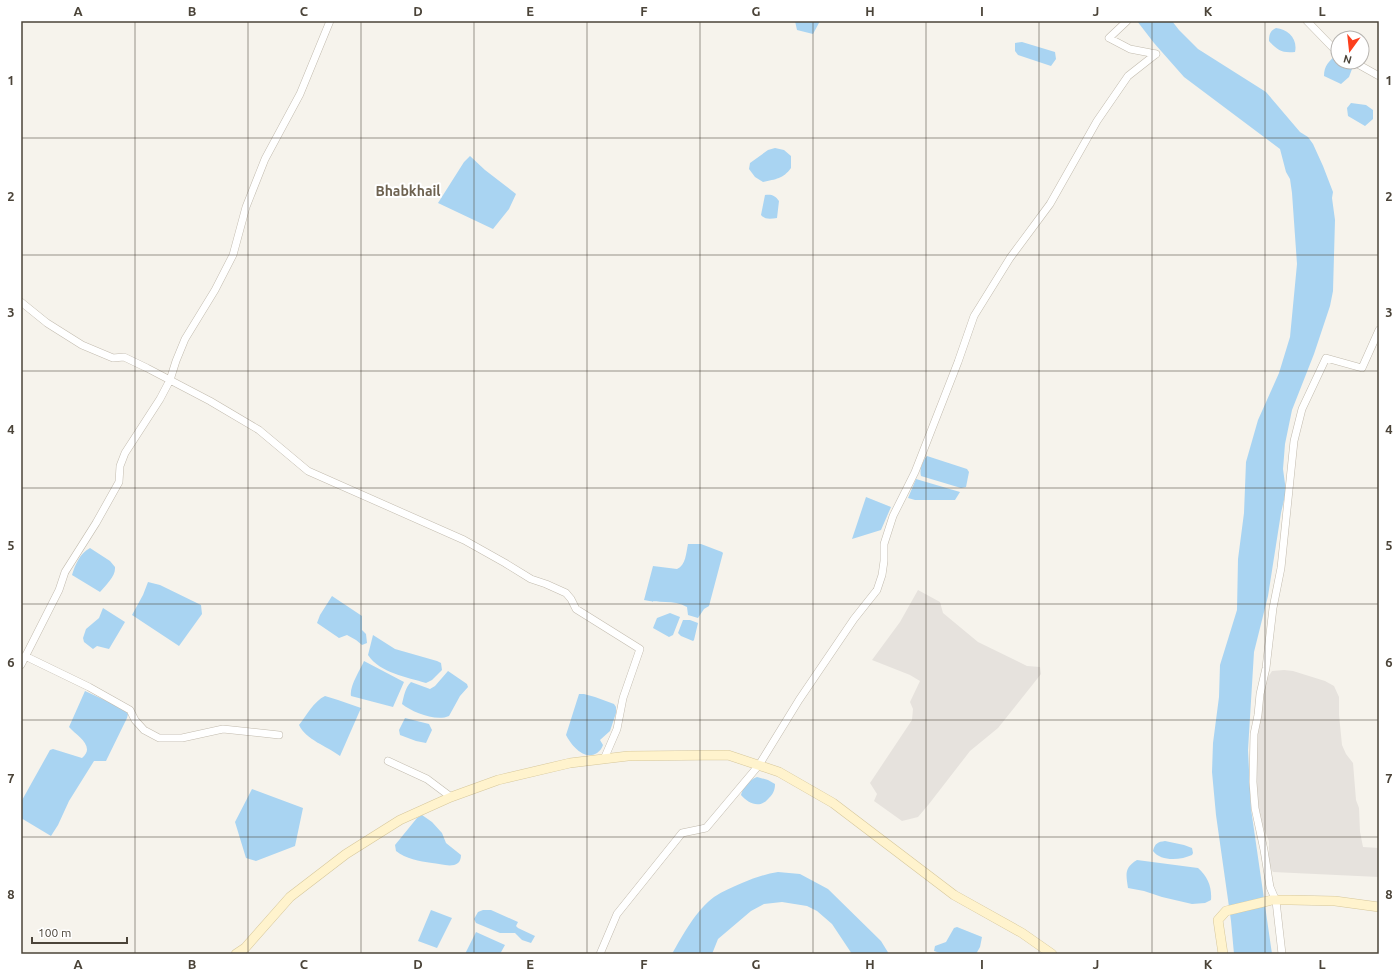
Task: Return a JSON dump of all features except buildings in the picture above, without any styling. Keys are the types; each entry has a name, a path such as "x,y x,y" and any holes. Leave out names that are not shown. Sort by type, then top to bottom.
{"street":[{"path":"21,665 56,595 65,572 96,523 119,482 120,466 125,453 160,399 170,380 185,339 216,290 233,255 246,207 265,159 300,94 330,21"},
{"path":"600,954 617,914 682,833 706,828 759,765 799,700 854,619 877,590 882,575 884,544 893,516 915,472 958,362 974,316 1010,258 1050,204 1097,121 1128,76 1156,54 1130,49 1110,38 1127,21"},
{"path":"1307,21 1330,45"},
{"path":"1368,70 1379,76"},
{"path":"21,302 47,323 82,345 113,358 124,358 210,401 259,430 308,470 464,540 531,579 566,593 576,609 640,649 623,698 617,730 604,759"},
{"path":"1282,954 1274,901 1255,808 1253,782 1254,734 1260,694 1266,668 1273,608 1281,568 1294,441 1302,409 1326,358 1362,368 1379,330"},
{"path":"25,656 89,687 130,710 134,720 144,730 159,738 182,738 223,729 279,735"},
{"path":"236,954 245,948 290,897 346,854 400,820 451,797 498,780 570,763 628,756 728,755 779,772 834,803 954,895 1022,933 1052,954"},
{"path":"388,761 427,779 451,797"},
{"path":"1223,954 1218,920 1226,911 1274,901 1291,900 1335,901 1379,907"}],"shaded area":[{"path":"918,590 940,602 943,613 978,642 1027,666 1040,667 1041,674 998,728 970,751 918,817 902,821 874,801 877,794 870,783 912,720 913,709 910,702 920,681 910,675 872,660 900,622"},
{"path":"1272,671 1293,671 1325,681 1334,686 1339,697 1342,745 1346,754 1353,763 1356,800 1359,808 1360,832 1363,847 1379,848 1379,877 1273,872 1269,865 1269,841 1258,815 1255,784 1258,731 1265,682"}],"water":[{"path":"795,21 820,21 813,34 797,30"},
{"path":"1137,21 1172,21 1198,49 1266,92 1300,132 1308,137 1313,144 1333,192 1332,198 1335,220 1333,291 1330,306 1314,354 1292,410 1285,444 1283,469 1286,491 1281,513 1268,596 1254,652 1248,750 1251,809 1272,954 1234,954 1212,772 1213,743 1219,697 1220,665 1237,610 1238,559 1244,513 1246,462 1258,420 1279,373 1290,337 1297,264 1290,179 1286,172 1280,149 1184,77"},
{"path":"1276,28 1284,30 1291,36 1296,47 1295,52 1280,51 1269,41 1270,33"},
{"path":"1022,42 1055,52 1056,59 1051,66 1018,55 1015,51 1015,43"},
{"path":"1330,60 1330,70 1352,70 1349,77 1341,84 1324,76 1327,64"},
{"path":"1351,103 1366,105 1373,110 1373,119 1365,126 1348,116 1347,108"},
{"path":"775,148 784,150 791,156 791,168 782,176 763,182 755,177 749,169 750,163 768,150"},
{"path":"470,156 485,170 516,194 509,209 493,229 438,203 464,162"},
{"path":"765,195 773,195 779,201 777,218 770,219 761,215"},
{"path":"927,456 967,469 969,472 966,487 961,488 921,476 922,465"},
{"path":"916,479 960,492 955,500 915,500 908,498"},
{"path":"866,497 891,507 881,530 852,539"},
{"path":"688,544 701,544 723,553 709,606 704,609 698,618 688,615 687,607 676,603 644,600 653,566 677,569 682,565"},
{"path":"90,548 110,561 115,567 114,574 100,592 72,575 76,563 86,550"},
{"path":"148,582 160,585 201,605 202,614 179,646 132,615"},
{"path":"332,596 362,616 362,630 366,634 367,643 362,645 347,635 339,638 317,623 320,615"},
{"path":"103,608 125,622 109,649 97,646 93,649 84,642 83,638 86,629 99,618"},
{"path":"670,613 680,617 673,635 669,637 653,628 657,618"},
{"path":"683,620 690,620 698,623 693,641 681,636 678,633"},
{"path":"373,635 395,649 441,663 442,670 432,680 426,683 394,674 379,666 368,655"},
{"path":"364,661 404,682 393,707 351,696 353,683"},
{"path":"448,671 467,684 468,687 460,696 449,716 444,718 431,717 412,710 402,704 406,689 411,682 430,689 435,686"},
{"path":"85,691 124,709 128,714 106,761 94,761 69,801 51,836 21,818 21,802 50,750 53,749 82,758 86,754 87,749 84,741 69,727"},
{"path":"579,694 595,697 614,704 616,707 616,713 610,731 600,740 603,745 602,747 598,752 592,755 587,755 578,751 566,735"},
{"path":"325,696 361,708 340,756 312,739 302,730 299,725 314,705"},
{"path":"405,718 429,724 432,730 426,743 400,735 399,730"},
{"path":"757,777 775,784 773,793 766,801 755,804 747,801 741,795 747,784"},
{"path":"252,789 303,808 295,846 256,861 246,858 235,822"},
{"path":"422,815 432,822 442,833 446,843 461,855 458,863 454,865 446,865 422,861 408,858 396,851 395,845 417,818"},
{"path":"1165,841 1192,848 1193,853 1187,857 1177,859 1161,857 1153,851 1157,843"},
{"path":"1137,860 1198,868 1209,882 1211,900 1205,903 1192,904 1128,888 1127,872 1130,866"},
{"path":"778,872 800,874 828,889 881,941 889,954 852,954 832,924 817,911 807,906 782,902 764,904 751,911 718,939 712,954 672,954 685,931 696,916 714,897 751,879"},
{"path":"431,910 452,918 437,948 418,941"},
{"path":"483,910 491,910 518,922 516,926 518,928 535,936 531,943 522,940 515,933 500,933 476,923 474,919 478,912"},
{"path":"957,927 982,937 980,947 976,954 943,954 934,951 935,946 946,942 954,928"},
{"path":"476,932 505,945 500,954 465,954"}],"district":[{"name":"Bhabkhail","path":"408,191"}]}
